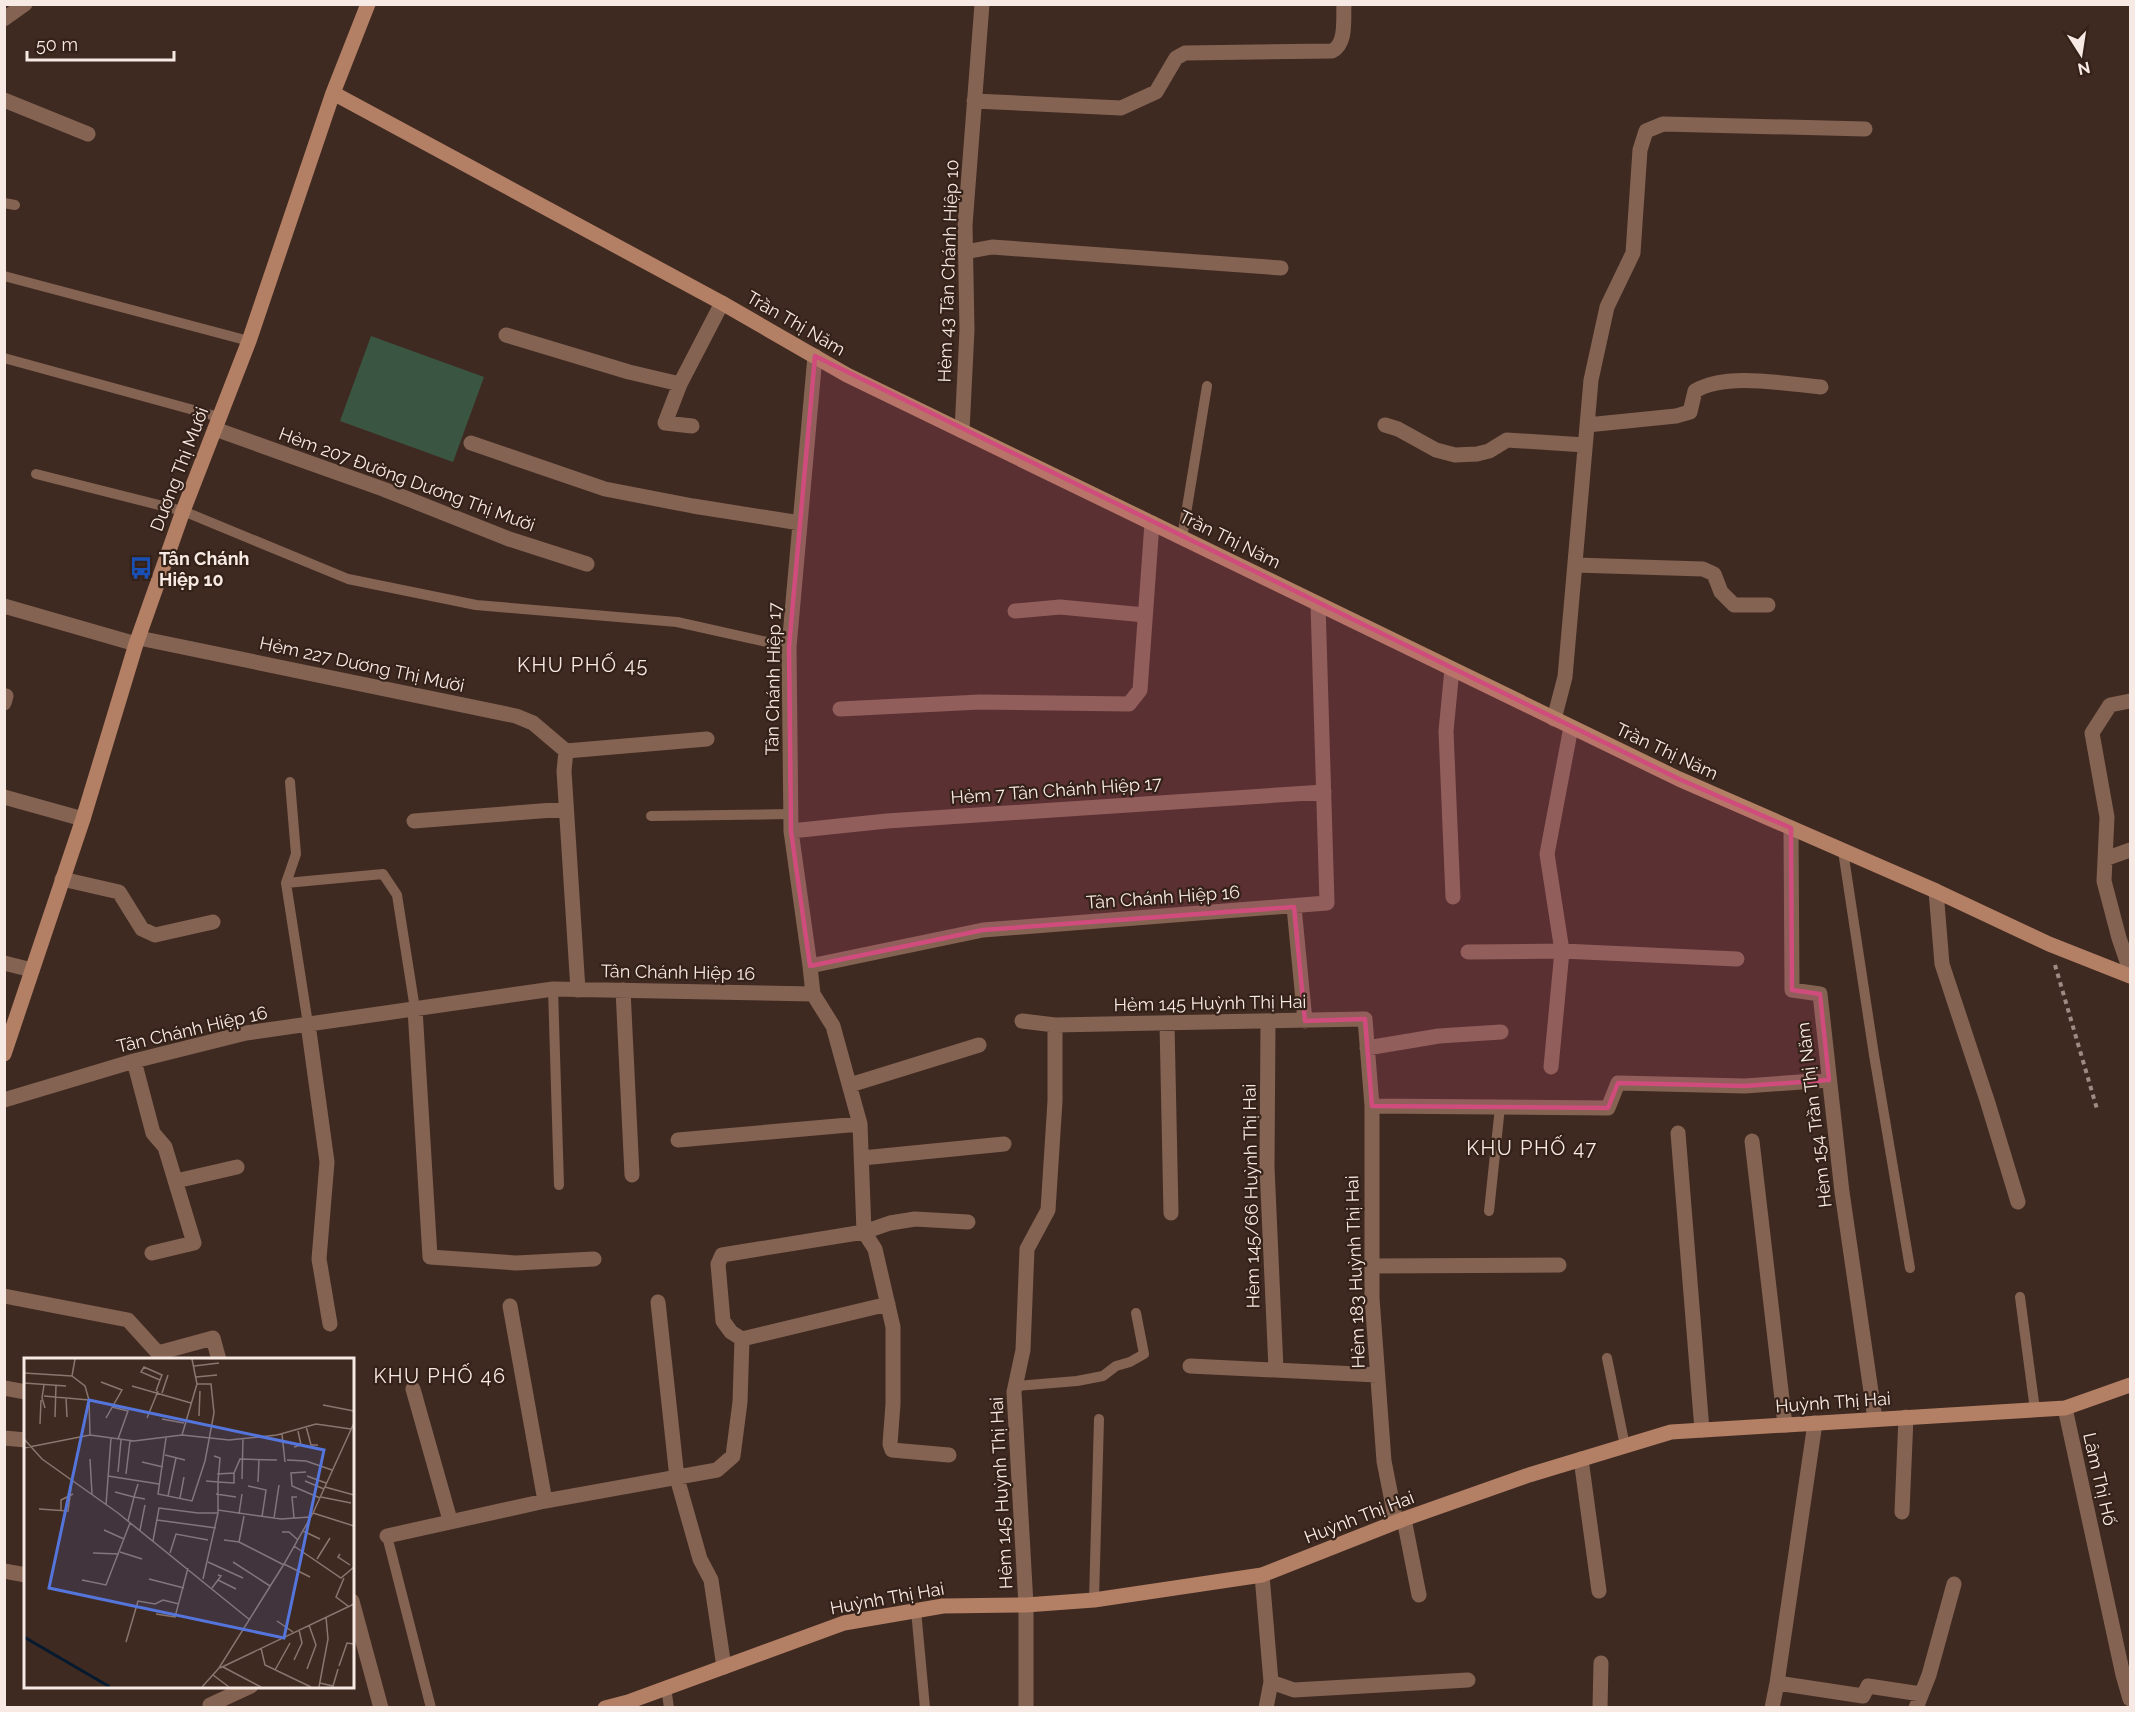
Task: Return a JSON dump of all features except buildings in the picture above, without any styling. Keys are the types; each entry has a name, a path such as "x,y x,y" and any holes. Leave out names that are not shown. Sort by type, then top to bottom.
{"street":[{"path":"4,19 25,4"},
{"name":"Dương Thị Mười","path":"4,1054 83,819 138,641 183,511 249,341 333,93 368,4"},
{"name":"Hẻm 43 Tân Chánh Hiệp 10","path":"962,431 967,330 965,225 982,4"},
{"path":"974,101 1121,108 1156,92 1176,58 1185,53 1332,51 1342,42 1344,4"},
{"name":"Trần Thị Năm","path":"333,93 722,303 847,375 1679,779 1936,891 2049,944 2130,976"},
{"path":"4,100 88,134"},
{"path":"1554,719 1565,677 1591,380 1607,307 1634,253 1640,150 1646,131 1663,124 1865,129"},
{"path":"965,252 992,247 1281,268"},
{"path":"692,426 665,423 680,384 722,303"},
{"path":"506,335 629,372 680,384"},
{"name":"Tân Chánh Hiệp 17","path":"810,966 791,831 789,646 814,357"},
{"path":"1587,425 1676,416 1690,412 1695,391 1705,385 1742,380 1821,387"},
{"name":"Hẻm 207 Đường Dương Thị Mười","path":"217,423 509,539 587,564"},
{"path":"1385,425 1398,429 1436,450 1455,455 1489,451 1507,440 1585,445"},
{"path":"471,443 605,489 800,523"},
{"path":"840,710 980,702 1129,704 1140,690 1152,523"},
{"path":"1575,565 1703,569 1714,574 1721,592 1734,605 1768,605"},
{"path":"1318,604 1324,792"},
{"name":"Hẻm 227 Dương Thị Mười","path":"4,606 138,641 516,717 533,723 566,751"},
{"path":"1015,610 1060,607 1145,615"},
{"path":"1452,669 1446,731 1453,897"},
{"path":"2130,701 2110,705 2092,733 2107,817 2104,881 2130,970"},
{"path":"1551,1067 1562,951 1547,854 1571,727"},
{"path":"578,990 564,771 566,751 707,739"},
{"name":"Hẻm 7 Tân Chánh Hiệp 17","path":"791,831 899,820 1324,792"},
{"name":"Tân Chánh Hiệp 16","path":"810,966 983,930 1327,903 1324,792"},
{"path":"4,797 83,819"},
{"path":"414,821 566,810"},
{"name":"Hẻm 154 Trần Thị Năm","path":"1791,828 1792,990 1820,994 1854,1280 1875,1419"},
{"path":"2105,859 2130,850"},
{"path":"62,879 119,892 142,929 155,935 213,922"},
{"path":"1936,891 1942,964 2018,1202"},
{"path":"1294,907 1305,1021"},
{"path":"1468,951 1562,951 1737,959"},
{"path":"4,963 32,970"},
{"path":"810,966 813,994 833,1026 860,1124 864,1232 875,1249 893,1327 893,1404 890,1436 892,1450 949,1455"},
{"name":"Tân Chánh Hiệp 16","path":"4,1100 134,1061 246,1033 553,989 813,994"},
{"path":"623,990 632,1175"},
{"path":"415,1009 430,1257 516,1263 594,1259"},
{"name":"Hẻm 145 Huỳnh Thị Hai","path":"1022,1021 1055,1025 1365,1019"},
{"name":"Hẻm 183 Huỳnh Thị Hai","path":"1365,1019 1372,1106 1372,1298 1384,1461 1419,1595"},
{"name":"Hẻm 145/66 Huỳnh Thị Hai","path":"1268,1022 1267,1167 1276,1369"},
{"path":"1167,1023 1171,1213"},
{"path":"308,1024 327,1162 319,1259 330,1324"},
{"name":"Hẻm 145 Huỳnh Thị Hai","path":"1026,1707 1026,1605 1014,1392 1023,1350 1027,1250 1048,1210 1055,1101 1055,1025"},
{"path":"1367,1048 1440,1036 1501,1032"},
{"path":"850,1085 979,1045"},
{"path":"134,1061 153,1133 165,1146 194,1243 152,1253"},
{"path":"1372,1106 1608,1108 1618,1083 1745,1086 1829,1080"},
{"path":"678,1140 860,1124"},
{"path":"1678,1133 1702,1430"},
{"path":"1752,1141 1785,1425"},
{"path":"862,1158 1004,1144"},
{"path":"176,1181 237,1167"},
{"path":"888,1304 742,1339 731,1332 723,1321 718,1264 722,1256 864,1232 890,1223 915,1219 968,1222"},
{"path":"1372,1266 1559,1265"},
{"path":"4,1296 128,1320 158,1353 213,1338 219,1358"},
{"path":"658,1302 677,1478 700,1559 711,1580 724,1666"},
{"path":"510,1306 545,1501"},
{"path":"387,1536 450,1520 545,1501 717,1470 733,1456 740,1402 742,1339"},
{"path":"1190,1366 1377,1375"},
{"name":"Huỳnh Thị Hai","path":"605,1707 666,1688 844,1623 943,1605 1026,1605 1094,1600 1262,1575 1400,1521 1581,1459 1671,1432 2065,1408 2130,1386"},
{"path":"4,1388 24,1392"},
{"path":"413,1389 450,1520"},
{"name":"Lâm Thị Hố","path":"2065,1408 2130,1699"},
{"path":"1902,1512 1906,1417"},
{"path":"1772,1707 1815,1423"},
{"path":"4,1438 24,1440"},
{"path":"1581,1459 1599,1592"},
{"path":"4,1571 24,1575"},
{"path":"1262,1575 1271,1682 1266,1707"},
{"path":"1777,1683 1863,1696 1868,1686 1918,1701 1929,1675 1954,1584"},
{"path":"354,1608 381,1707"},
{"path":"1600,1707 1601,1663"},
{"path":"1271,1682 1294,1690 1468,1680"},
{"path":"211,1707 247,1688"}],"lane":[{"path":"4,276 249,341"},
{"path":"4,358 217,423"},
{"path":"1182,538 1207,386"},
{"path":"36,474 183,511 348,579 476,605 677,622 789,646"},
{"path":"290,782 296,854 286,883 308,1024"},
{"path":"651,816 791,814"},
{"path":"1843,851 1910,1268"},
{"path":"286,883 383,874 397,895 415,1009"},
{"path":"553,989 559,1185"},
{"path":"1490,1211 1500,1107"},
{"path":"2020,1297 2034,1410"},
{"path":"1016,1386 1077,1381 1103,1376 1116,1366 1130,1362 1144,1354 1136,1313"},
{"path":"1607,1358 1625,1446"},
{"path":"1094,1600 1099,1419"},
{"path":"387,1536 431,1707"},
{"path":"916,1610 925,1707"},
{"path":"666,1688 669,1707"}],"path":[{"path":"2049,944 2097,1109"}],"highlighted area":[{"path":"815,356 1679,779 1791,828 1792,990 1820,994 1829,1080 1745,1086 1618,1083 1608,1108 1372,1106 1365,1019 1305,1021 1294,907 983,930 810,966 791,831 789,647"}],"green space":[{"path":"371,336 484,377 453,462 340,421"}],"place":[{"name":"Tân Chánh Hiệp 10","path":"141,568"}],"district":[{"name":"KHU PHỐ 45","path":"583,665"},
{"name":"KHU PHỐ 47","path":"1532,1148"},
{"name":"KHU PHỐ 46","path":"440,1376"}]}
